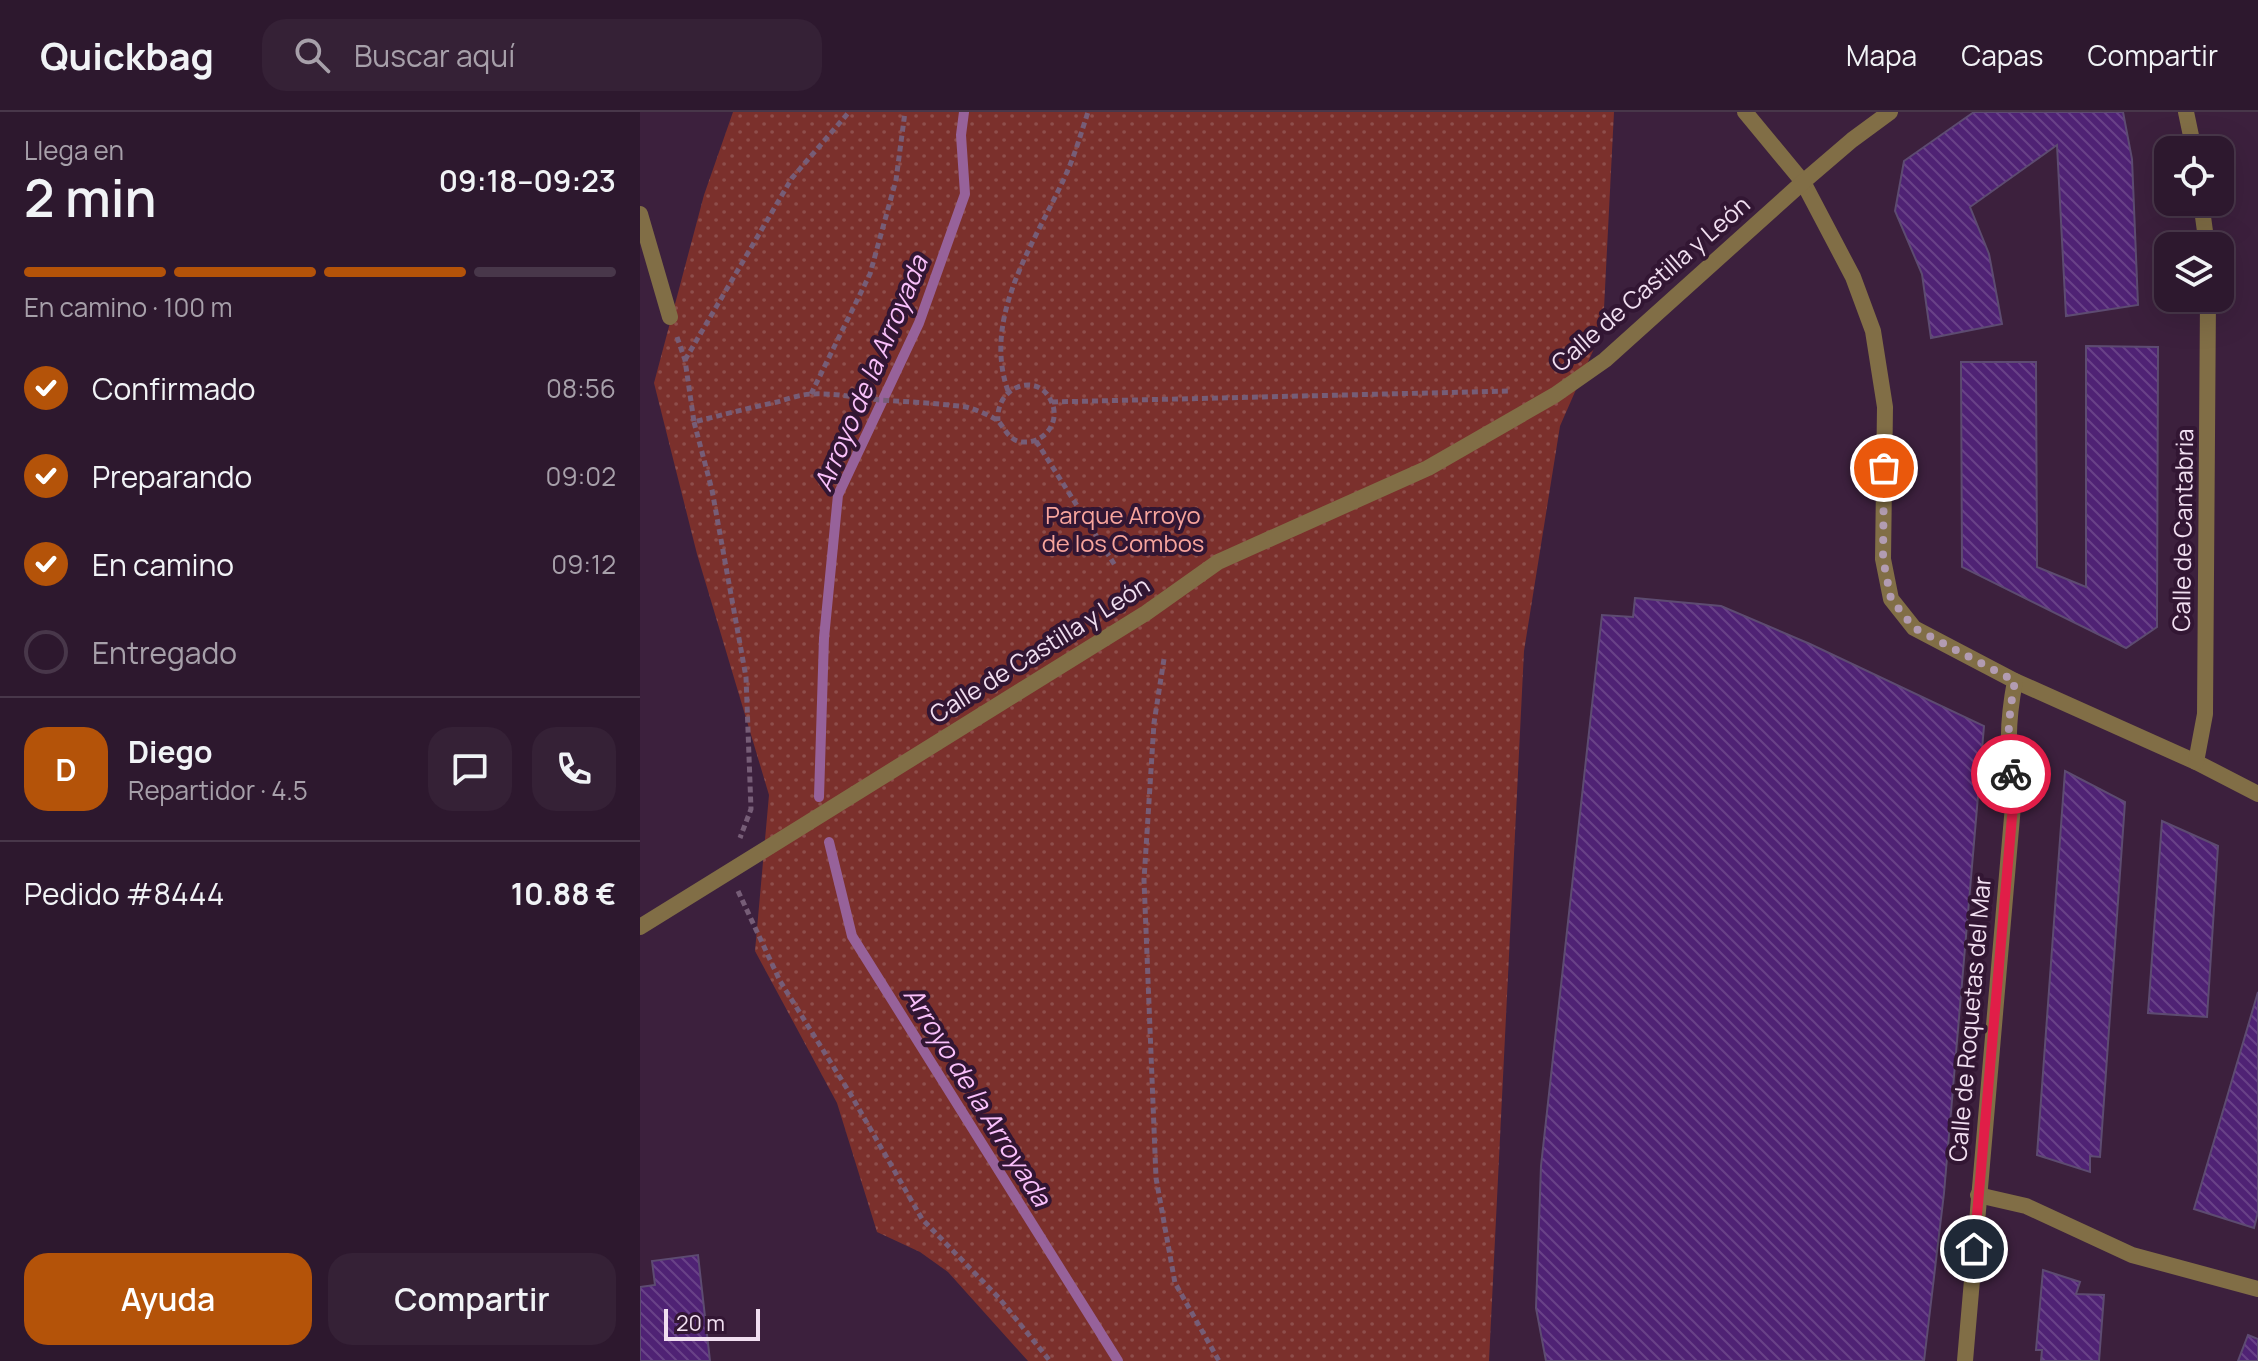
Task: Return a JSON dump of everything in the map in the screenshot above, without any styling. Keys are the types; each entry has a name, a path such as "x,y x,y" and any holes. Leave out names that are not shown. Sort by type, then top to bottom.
{"street":[{"path":"1745,112 1803,182 1853,277 1873,331 1885,407 1883,559 1891,599 1914,628 2015,681 2196,762 2258,794"},
{"name":"Calle de Castilla y León","path":"640,927 1146,613 1218,562 1428,468 1555,395 1605,360 1803,182 1890,112"},
{"path":"2186,112 2191,136"},
{"path":"640,214 670,317"},
{"name":"Calle de Cantabria","path":"2196,762 2205,714 2208,312"},
{"name":"Calle de Roquetas del Mar","path":"1965,1361 2014,794 2007,753 2009,713 2015,681"},
{"path":"1978,1195 2026,1206 2132,1255 2258,1289"}],"path":[{"path":"685,360 792,178 849,112"},
{"path":"811,394 870,274 896,180 905,112"},
{"path":"1008,391 1001,370 1009,292 1071,163 1088,112"},
{"path":"670,317 685,360 694,422 712,490 746,677 751,809 729,870 780,981 851,1095 922,1219 999,1298 1050,1361"},
{"path":"1030,385 1044,391 1052,402 1053,423 1047,434 1036,441 1024,443 1013,439 1003,431 998,421 1000,401 1008,391 1020,386 1030,385"},
{"path":"1052,402 1504,391 1555,395"},
{"path":"694,422 811,394 969,408 998,421"},
{"path":"1036,441 1116,567"},
{"path":"1164,659 1154,723 1144,880 1156,1178 1175,1283 1219,1361"}],"green space":[{"name":"Parque Arroyo de los Combos","path":"733,112 1614,112 1603,328 1560,426 1524,651 1489,1361 1028,1361 948,1272 920,1252 877,1232 837,1103 755,951 769,795 697,554 654,383 704,195"}],"building":[{"path":"1974,112 2123,112 2132,159 2138,305 2066,316 2057,145 1970,207 1989,254 2002,324 1931,338 1922,274 1895,211 1904,161"},
{"path":"2086,346 2158,347 2157,627 2126,648 1962,567 1961,362 2036,362 2037,567 2086,587"},
{"path":"1635,598 1721,606 1984,726 1944,1193 1924,1361 1546,1361 1536,1308 1541,1166 1602,615 1633,617"},
{"path":"2065,771 2125,802 2100,1157 2090,1156 2090,1172 2037,1155"},
{"path":"2162,821 2218,846 2207,1017 2148,1013"},
{"path":"2258,992 2258,1212 2254,1228 2194,1209"},
{"path":"698,1255 710,1361 640,1361 640,1287 655,1285 652,1261"},
{"path":"2043,1270 2080,1282 2076,1294 2104,1295 2099,1361 2041,1361 2042,1350 2036,1350"},
{"path":"2248,1335 2258,1339 2258,1361 2238,1361"}],"waterway":[{"name":"Arroyo de la Arroyada","path":"819,797 824,638 838,495 919,323 965,194 961,135 964,112"},
{"name":"Arroyo de la Arroyada","path":"829,842 852,936 1118,1361"}],"way so far":[{"path":"1884,468 1883,559 1891,599 1914,628 2015,681 2009,713 2007,753 2011,774"}],"route":[{"path":"1974,1249 2014,794 2011,774"}]}
